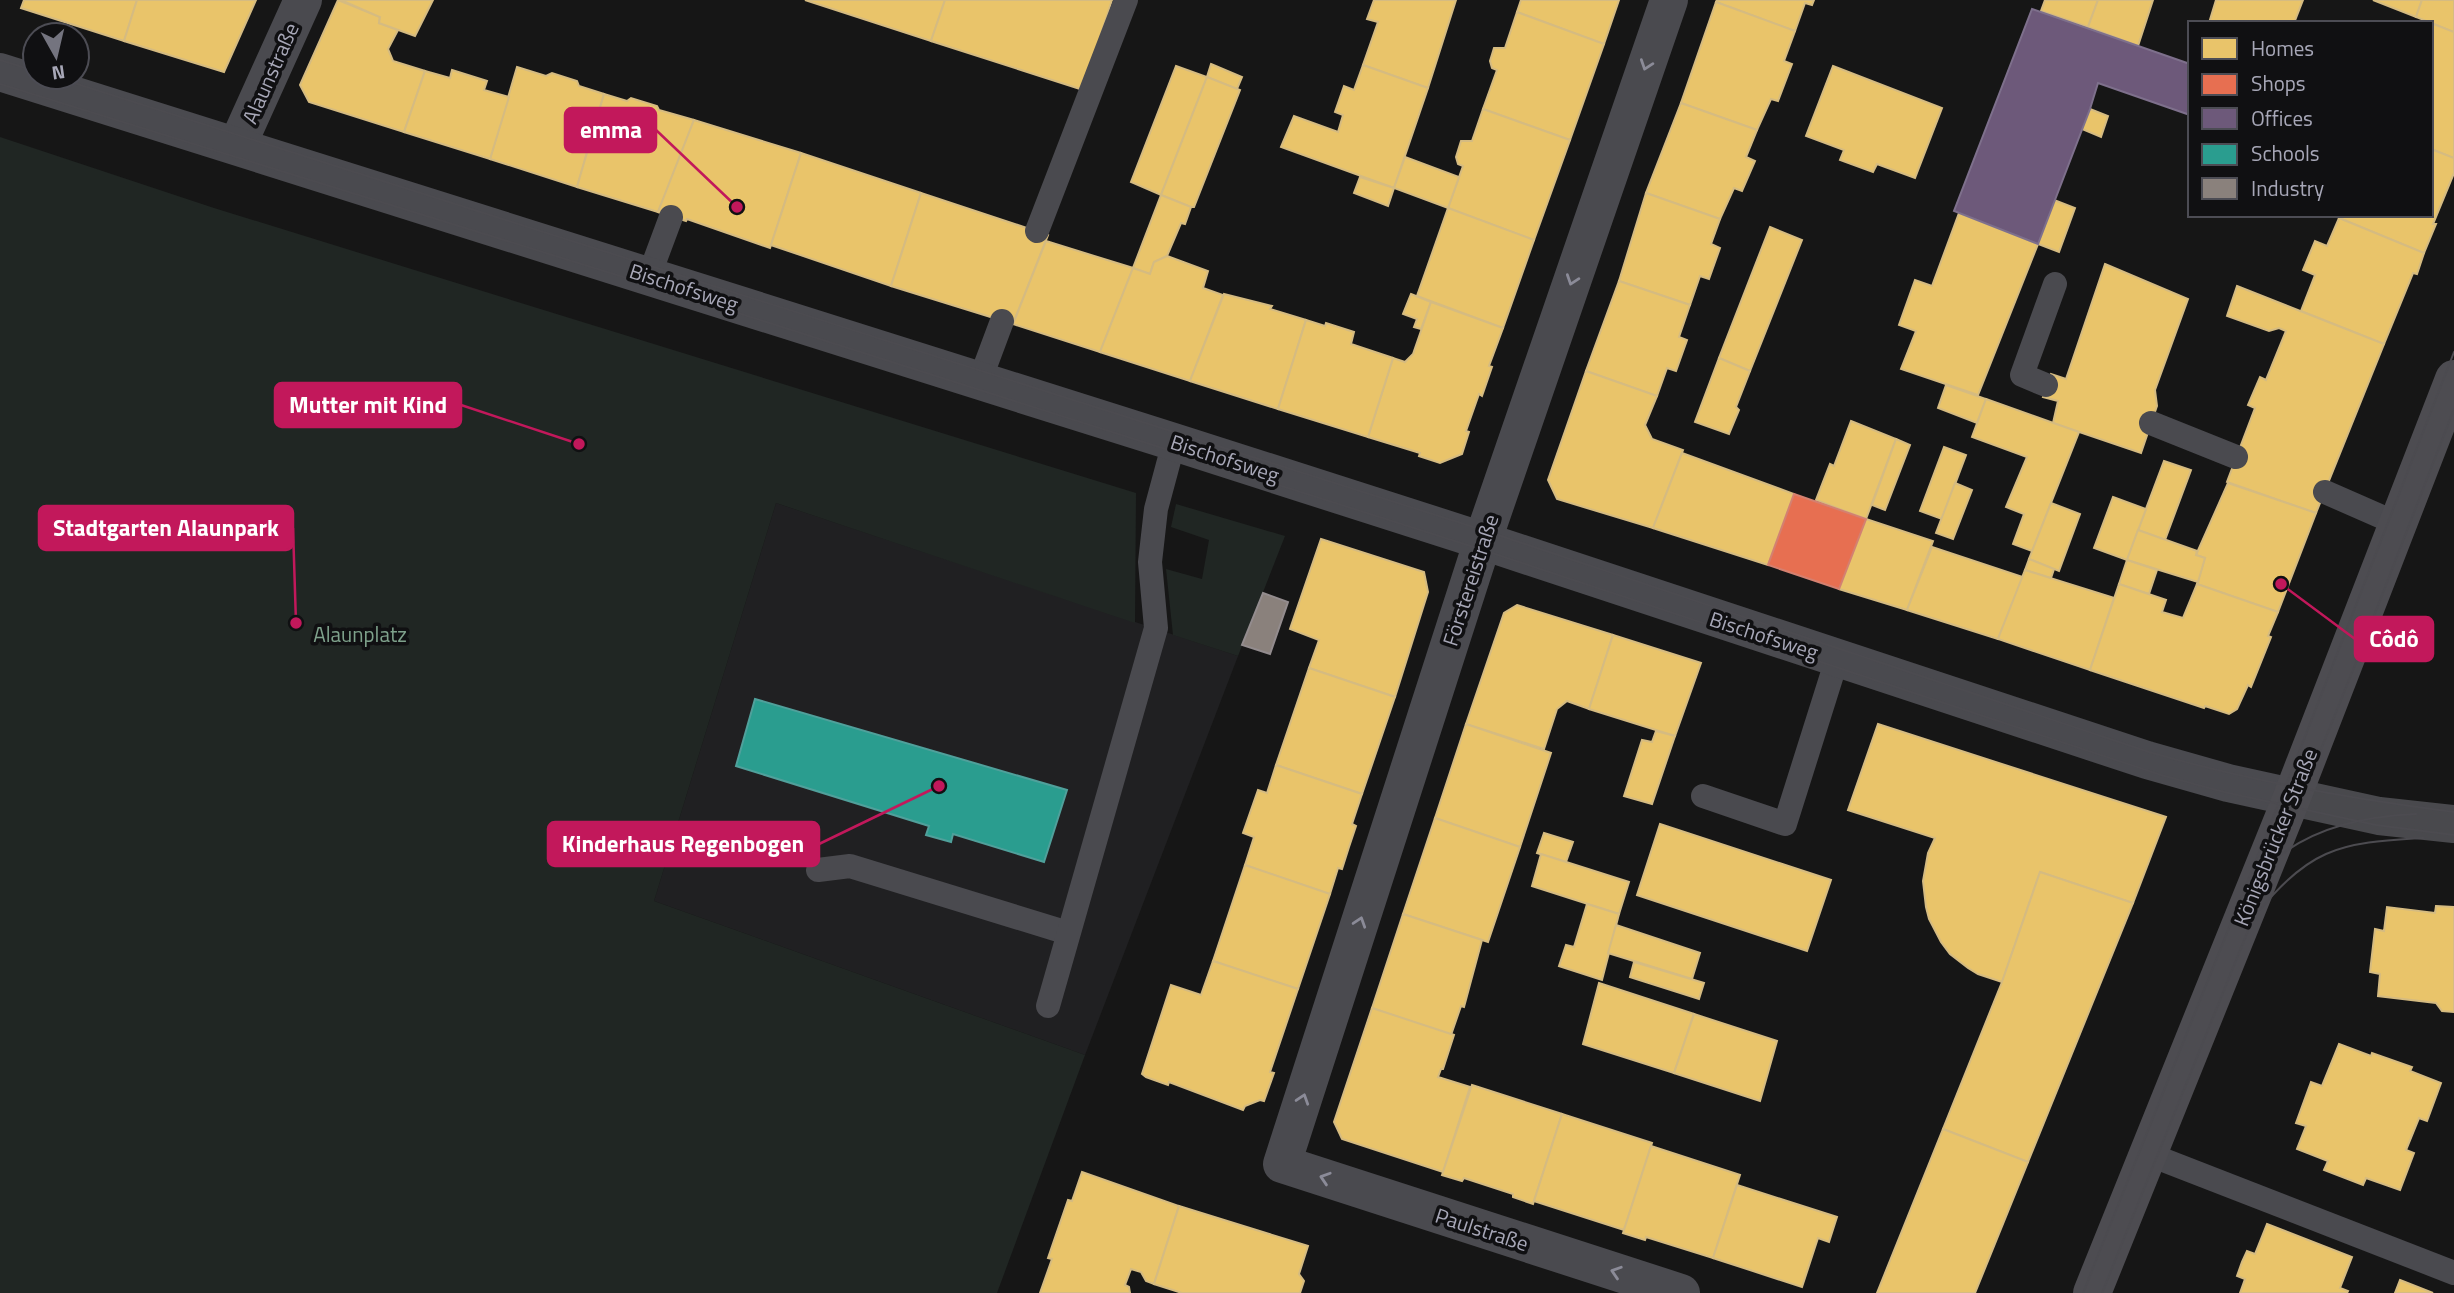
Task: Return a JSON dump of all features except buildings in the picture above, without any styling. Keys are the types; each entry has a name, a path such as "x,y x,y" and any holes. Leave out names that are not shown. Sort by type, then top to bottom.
{"main road":[{"name":"Königsbrücker Straße","path":"2092,1293 2292,797 2454,379"},
{"name":"Bischofsweg","path":"2292,797 2379,816 2454,824"}],"street":[{"name":"Alaunstraße","path":"237,146 303,0"},
{"name":"Förstereistraße","path":"1282,1164 1483,541 1669,0"},
{"name":"Bischofsweg","path":"0,72 1483,541 2147,760 2228,783 2292,797"},
{"name":"Paulstraße","path":"1282,1164 1681,1293"}],"lane":[{"path":"1037,231 1126,0"},
{"path":"649,276 671,217"},
{"path":"2046,385 2022,375 2055,284"},
{"path":"980,380 1002,321"},
{"path":"2151,423 2236,457"},
{"path":"1048,1006 1156,628 1150,562 1156,509 1174,442"},
{"path":"2325,492 2398,524"},
{"path":"1703,796 1785,824 1837,659"},
{"path":"818,870 850,866 1069,933"},
{"path":"2148,1154 2454,1273"}],"shaded area":[{"path":"776,503 1238,656 1085,1055 654,901"}],"green space":[{"name":"Alaunplatz","path":"0,137 214,208 1136,493 1135,623 776,503 654,901 1085,1055 997,1293 0,1293"},
{"path":"1176,504 1285,536 1238,656 1173,635 1166,569 1202,579 1209,540 1171,527"}],"tram line":[{"path":"0,60 21,67"},
{"path":"0,84 675,293 1480,549 2161,775 2224,792 2376,825 2454,835"},
{"path":"91,88 1486,531 2149,752 2300,788 2454,812"},
{"path":"2083,1293 2296,760 2454,352"},
{"path":"2102,1293 2355,665 2454,409"},
{"path":"2278,857 2293,846 2326,830 2361,820 2416,814"},
{"path":"2260,910 2290,878 2326,854 2361,844 2423,838"}],"place":[{"name":"emma","path":"737,207"},
{"name":"Mutter mit Kind","path":"579,444"},
{"name":"Côdô","path":"2281,584"},
{"name":"Stadtgarten Alaunpark","path":"296,623"},
{"name":"Kinderhaus Regenbogen","path":"939,786"}]}
